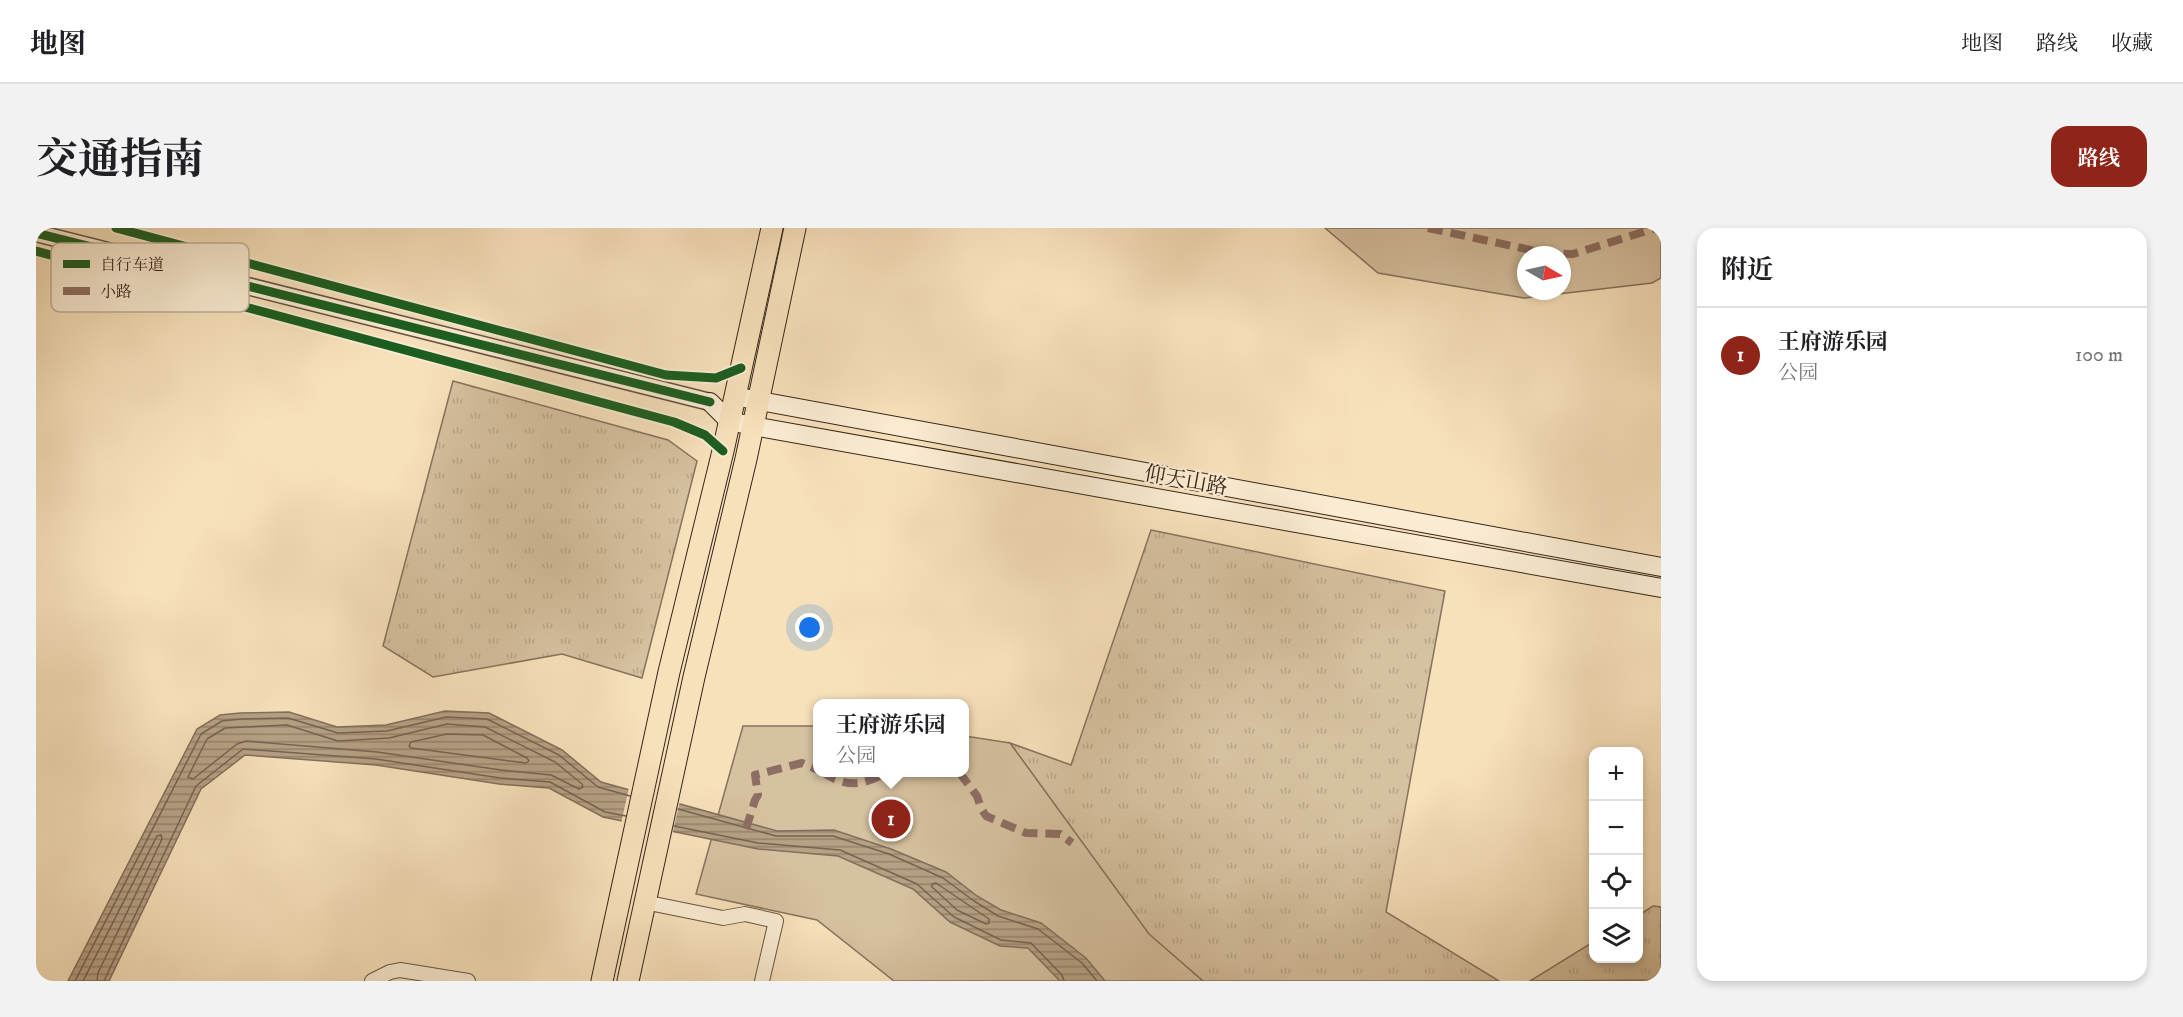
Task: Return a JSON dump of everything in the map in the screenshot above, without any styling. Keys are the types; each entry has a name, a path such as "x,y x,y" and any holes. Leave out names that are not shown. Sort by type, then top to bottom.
{"main road":[{"path":"602,981 669,672 772,228"},
{"path":"628,981 693,677 753,426 795,228"},
{"name":"仰天山路","path":"710,402 734,396 1661,567"},
{"path":"710,402 729,421"},
{"name":"仰天山路","path":"729,421 1661,588"}],"street":[{"name":"仰天山路","path":"36,233 76,243"},
{"name":"仰天山路","path":"249,286 710,402"},
{"path":"645,896 723,918 745,914 776,921 762,981"},
{"path":"372,981 400,970 468,981"}],"green space":[{"path":"1325,228 1661,228 1661,278 1652,283 1571,292 1571,246 1517,246 1517,297 1378,273"},
{"path":"453,381 668,440 697,461 642,678 562,654 433,677 383,646"},
{"path":"1151,530 1445,591 1386,912 1499,981 1203,981 1149,935 1010,743 1071,765"},
{"path":"743,726 813,726 813,777 969,777 969,737 1010,743 1149,934 1203,981 894,981 817,920 696,894"},
{"path":"1653,906 1661,907 1661,980 1530,981 1589,944 1589,963 1643,963 1643,912"}],"water":[{"path":"445,711 489,713 562,750 601,782 777,831 834,830 891,849 946,872 977,896 1001,910 1041,923 1086,958 1105,981 1060,981 1028,948 1000,946 950,922 913,889 838,856 758,849 603,817 549,788 499,784 376,765 245,755 201,789 109,981 68,981 197,729 220,715 240,713 289,712 337,727 386,725"}],"pier":[{"path":"629,787 680,801 672,835 621,824"}],"marked path":[{"path":"1428,228 1545,253 1573,254 1656,228"},
{"path":"746,829 758,795 755,775 802,763 813,768"},
{"path":"831,777 847,783 862,782 876,777"},
{"path":"963,777 977,796 986,816 1026,833 1060,834 1072,843"}],"cycle path":[{"path":"116,228 172,243"},
{"path":"36,233 76,243"},
{"path":"36,251 51,255"},
{"path":"249,264 666,375 716,378 741,368"},
{"path":"249,286 710,402"},
{"path":"249,308 674,422 705,435 723,451"}],"place":[{"name":"王府游乐园","path":"891,819"}]}
